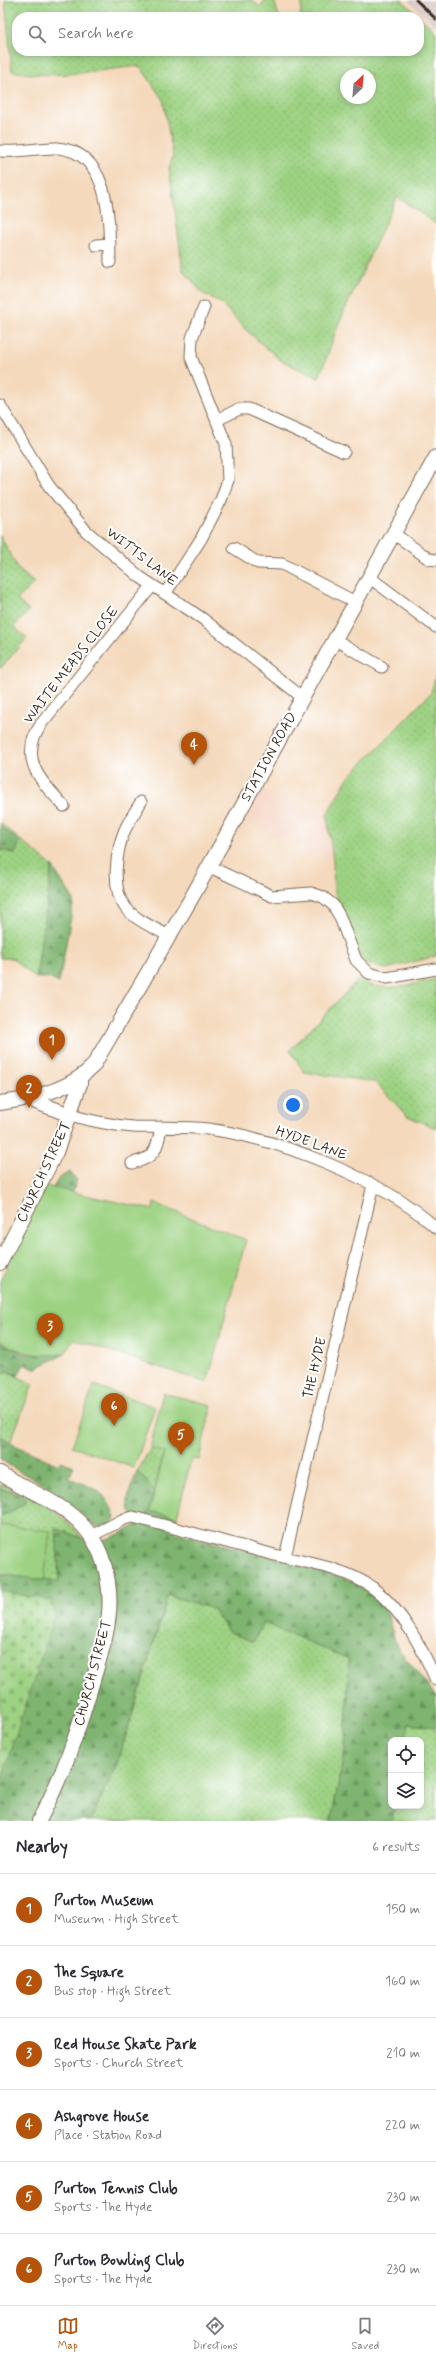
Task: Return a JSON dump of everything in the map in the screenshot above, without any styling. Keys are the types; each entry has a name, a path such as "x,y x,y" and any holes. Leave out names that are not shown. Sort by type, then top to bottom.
{"street":[{"path":"0,151 60,148 76,153 86,160 97,173 104,193 110,244 110,262"},
{"path":"96,245 110,244"},
{"path":"165,594 201,539 227,486 228,472 226,444 191,356 192,338 204,307"},
{"name":"WITTS LANE","path":"0,405 45,479 80,524 104,547 152,586 203,619 302,697"},
{"path":"216,420 238,410 249,409 344,452"},
{"name":"STATION ROAD","path":"80,1078 99,1056 169,936 436,457"},
{"path":"393,533 429,559 436,560"},
{"path":"234,548 258,563 282,564 354,602"},
{"path":"369,576 436,627"},
{"name":"WAITE MEADS CLOSE","path":"64,806 47,787 35,769 31,754 32,739 41,724 152,586"},
{"path":"334,639 382,667"},
{"path":"141,802 126,828 120,844 117,873 119,894 128,910 169,936"},
{"path":"208,866 272,896 311,894 323,897 333,905 340,917 356,960 370,973 387,978 436,969"},
{"path":"0,1103 31,1098 80,1078"},
{"name":"CHURCH STREET","path":"0,1263 56,1152 70,1115 80,1084 80,1078"},
{"path":"31,1098 36,1102 70,1115"},
{"name":"HYDE LANE","path":"70,1115 107,1124 207,1128 249,1136 330,1165 373,1185 418,1213 436,1228"},
{"path":"132,1162 144,1160 154,1152 161,1127"},
{"name":"THE HYDE","path":"285,1558 373,1185"},
{"name":"CHURCH STREET","path":"0,1473 64,1508 79,1522 91,1536 101,1556 108,1582 110,1602 107,1628 71,1752 39,1821"},
{"path":"91,1536 124,1519 133,1517 285,1558 338,1570 355,1577 380,1594 416,1638 436,1680"}],"shaded area":[{"path":"408,0 431,0 436,4 436,27 424,15 424,12 420,12"},
{"path":"259,789 327,814 333,861 242,821"}],"green space":[{"path":"5,0 252,0 260,7 265,0 274,0 278,12 12,12 12,56 424,56 424,21 436,32 436,224 397,197 339,323 319,378 280,360 246,330 221,303 202,293 183,270 169,168 173,155 163,100 140,66 92,72 44,75 12,71"},
{"path":"302,0 402,0 415,12 301,12"},
{"path":"0,535 18,569 34,583 17,600 29,611 14,627 27,638 0,669"},
{"path":"436,673 436,956 386,969 366,964 355,950 346,918 334,891 333,861 327,814 347,779 431,693"},
{"path":"0,823 52,866 36,978 12,958 0,958 0,849 3,851 20,842 0,826"},
{"path":"0,826 20,842 15,854 0,849"},
{"path":"52,866 74,900 59,983 49,978 36,978"},
{"path":"359,979 368,984 377,986 396,987 436,979 436,1128 407,1116 375,1082 304,1072 290,1050"},
{"path":"70,1172 77,1180 71,1196 45,1201 59,1178"},
{"path":"45,1186 153,1210 154,1203 246,1240 207,1383 73,1339 65,1354 55,1355 32,1354 0,1342 0,1281"},
{"path":"0,1342 25,1354 65,1354 34,1369 24,1364 18,1376 7,1371 0,1374"},
{"path":"6,1371 33,1384 10,1443 0,1435 0,1374"},
{"path":"94,1385 155,1407 134,1468 72,1446"},
{"path":"163,1393 212,1405 199,1460 191,1459 177,1517 150,1511 164,1452 150,1449"},
{"path":"0,1435 10,1443 59,1465 61,1461 74,1466 69,1478 92,1487 103,1495 115,1517 112,1524 98,1527 89,1521 72,1504 60,1495 0,1459"},
{"path":"150,1449 164,1452 154,1491 145,1478 137,1472"},
{"path":"137,1472 145,1478 154,1491 150,1511 177,1517 174,1532 315,1568 366,1586 386,1610 397,1647 436,1696 436,1727 409,1724 406,1737 388,1737 388,1809 394,1809 392,1821 331,1821 345,1750 349,1659 264,1623 253,1642 228,1631 213,1609 168,1595 118,1762 90,1821 0,1821 0,1785 24,1709 51,1601 0,1591 0,1574 59,1582 56,1528 80,1538 97,1540 114,1536 137,1525 128,1504 131,1488"},
{"path":"0,1484 24,1494 46,1506 66,1520 83,1539 57,1528 59,1582 44,1580 0,1525 0,1516 11,1512 25,1503 24,1499 17,1493 0,1489"},
{"path":"0,1489 17,1493 25,1499 25,1503 11,1512 0,1516"},
{"path":"0,1525 50,1531 44,1580 0,1574"},
{"path":"0,1591 51,1601 55,1613 0,1785"},
{"path":"168,1595 213,1609 228,1631 253,1642 263,1622 349,1659 345,1750 331,1821 90,1821 118,1762"},
{"path":"409,1724 436,1727 436,1821 392,1821 394,1809 424,1809 424,1737 406,1737"}],"railway":[{"path":"416,0 436,19"}],"place":[{"name":"Ashgrove House","path":"194,765"},
{"name":"Purton Museum","path":"52,1060"},
{"name":"The Square","path":"29,1108"},
{"name":"Red House Skate Park","path":"50,1346"},
{"name":"Purton Bowling Club","path":"114,1426"},
{"name":"Purton Tennis Club","path":"181,1455"}]}
